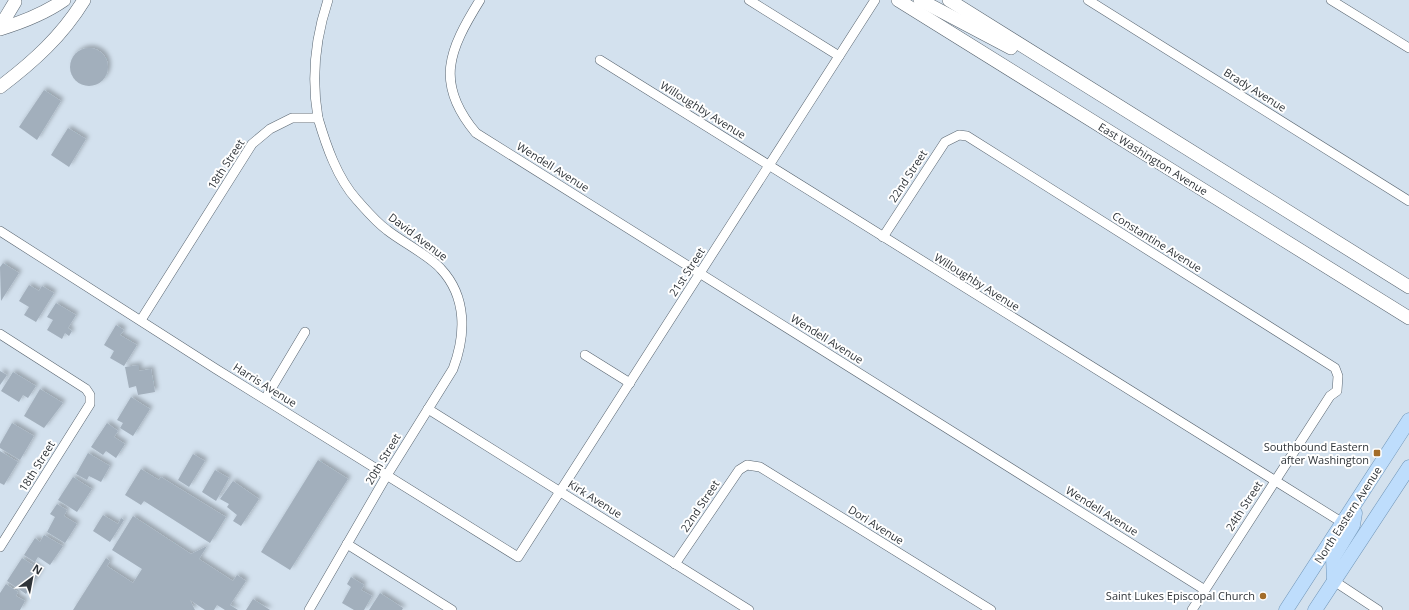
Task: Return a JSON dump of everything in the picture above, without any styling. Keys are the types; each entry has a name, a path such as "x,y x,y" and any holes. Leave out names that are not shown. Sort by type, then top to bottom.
{"main road":[{"path":"0,28 22,22 39,15 64,0"},
{"path":"0,87 46,49 66,26 84,0"},
{"name":"East Washington Avenue","path":"898,0 1409,318"},
{"path":"920,0 1019,52 1041,58"},
{"path":"949,0 1409,286"},
{"path":"0,28 17,1"},
{"path":"0,7 17,1"},
{"name":"North Eastern Avenue","path":"1286,610 1409,420"},
{"path":"1315,610 1409,467"},
{"path":"1334,580 1333,558 1353,525 1356,502"}],"street":[{"path":"318,118 315,102 314,66 320,27 328,0"},
{"name":"Wendell Avenue","path":"480,0 460,32 452,56 450,82 462,117 476,133 1205,590"},
{"path":"749,0 839,56"},
{"name":"21st Street","path":"518,557 875,0"},
{"name":"Brady Avenue","path":"1088,0 1409,201"},
{"path":"1331,0 1409,48"},
{"name":"Willoughby Avenue","path":"600,60 1343,523"},
{"name":"18th Street","path":"141,320 252,144 270,129 292,118 318,118"},
{"name":"David Avenue","path":"318,118 325,142 345,183 356,199 386,229 441,268 456,290 463,316"},
{"name":"22nd Street","path":"883,237 945,142 959,136"},
{"name":"Constantine Avenue","path":"959,136 967,136 1335,368 1338,376"},
{"name":"Harris Avenue","path":"0,231 518,557"},
{"name":"20th Street","path":"309,610 387,475 453,369 460,350 463,316"},
{"path":"265,399 305,332"},
{"name":"18th Street","path":"0,334 86,389 90,395 90,404 0,547"},
{"path":"585,355 630,383"},
{"name":"24th Street","path":"1192,610 1330,396 1337,391 1338,376"},
{"name":"Kirk Avenue","path":"428,409 749,610"},
{"name":"22nd Street","path":"675,564 739,470 747,465"},
{"name":"Dori Avenue","path":"747,465 760,466 991,610"},
{"path":"347,544 452,610"},
{"path":"1334,580 1378,610"}],"building":[{"path":"89,48 102,54 108,67 102,80 89,86 76,80 70,67 76,54"},
{"path":"44,90 61,101 37,140 19,127"},
{"path":"68,128 86,139 69,167 51,155"},
{"path":"3,263 19,273 1,301 0,267"},
{"path":"29,285 39,291 42,286 54,293 36,322 24,315 29,307 19,301"},
{"path":"56,303 76,315 68,328 72,331 69,336 65,333 62,339 47,330 53,320 47,317"},
{"path":"116,325 124,330 120,335 137,345 124,366 110,358 114,351 104,345"},
{"path":"139,365 139,371 151,369 155,392 138,395 136,386 129,388 125,367"},
{"path":"0,371 7,375 0,385"},
{"path":"13,372 36,386 28,398 23,395 19,402 1,391"},
{"path":"40,389 63,403 44,428 24,416"},
{"path":"131,397 150,409 133,436 120,428 123,423 117,420"},
{"path":"12,423 34,436 20,460 0,448 0,444"},
{"path":"107,423 118,431 114,437 125,444 116,458 106,451 103,455 91,447"},
{"path":"0,451 18,462 4,485 0,483"},
{"path":"88,453 110,466 101,482 89,476 87,480 76,474"},
{"path":"193,454 205,461 189,487 178,480"},
{"path":"318,460 348,479 290,570 261,552"},
{"path":"141,469 159,480 161,477 226,517 210,543 144,501 141,505 125,495"},
{"path":"215,470 229,478 216,501 202,492"},
{"path":"73,477 92,489 77,512 58,500"},
{"path":"233,481 259,499 241,526 233,521 237,515 227,507 229,504 220,499"},
{"path":"57,504 67,510 64,516 77,524 65,543 47,532 55,517 50,514"},
{"path":"103,515 118,524 121,518 124,520 110,542 93,531"},
{"path":"133,516 191,554 207,546 199,559 233,581 237,575 246,581 230,605 238,610 225,610 217,605 214,610 205,610 190,600 195,610 73,610 106,558 110,561 107,566 133,583 142,569 112,550"},
{"path":"44,535 63,546 50,565 38,557 35,562 24,555 35,538 40,542"},
{"path":"22,558 41,570 26,594 7,581"},
{"path":"351,577 364,585 361,590 372,596 364,610 354,610 342,603 351,587 347,584"},
{"path":"6,584 18,592 16,596 25,601 20,610 0,610 0,593"},
{"path":"380,593 403,608 402,610 369,610"},
{"path":"253,599 270,610 246,610"}],"place":[{"name":"Southbound Eastern after Washington","path":"1377,453"},
{"name":"Saint Lukes Episcopal Church","path":"1263,596"}]}
